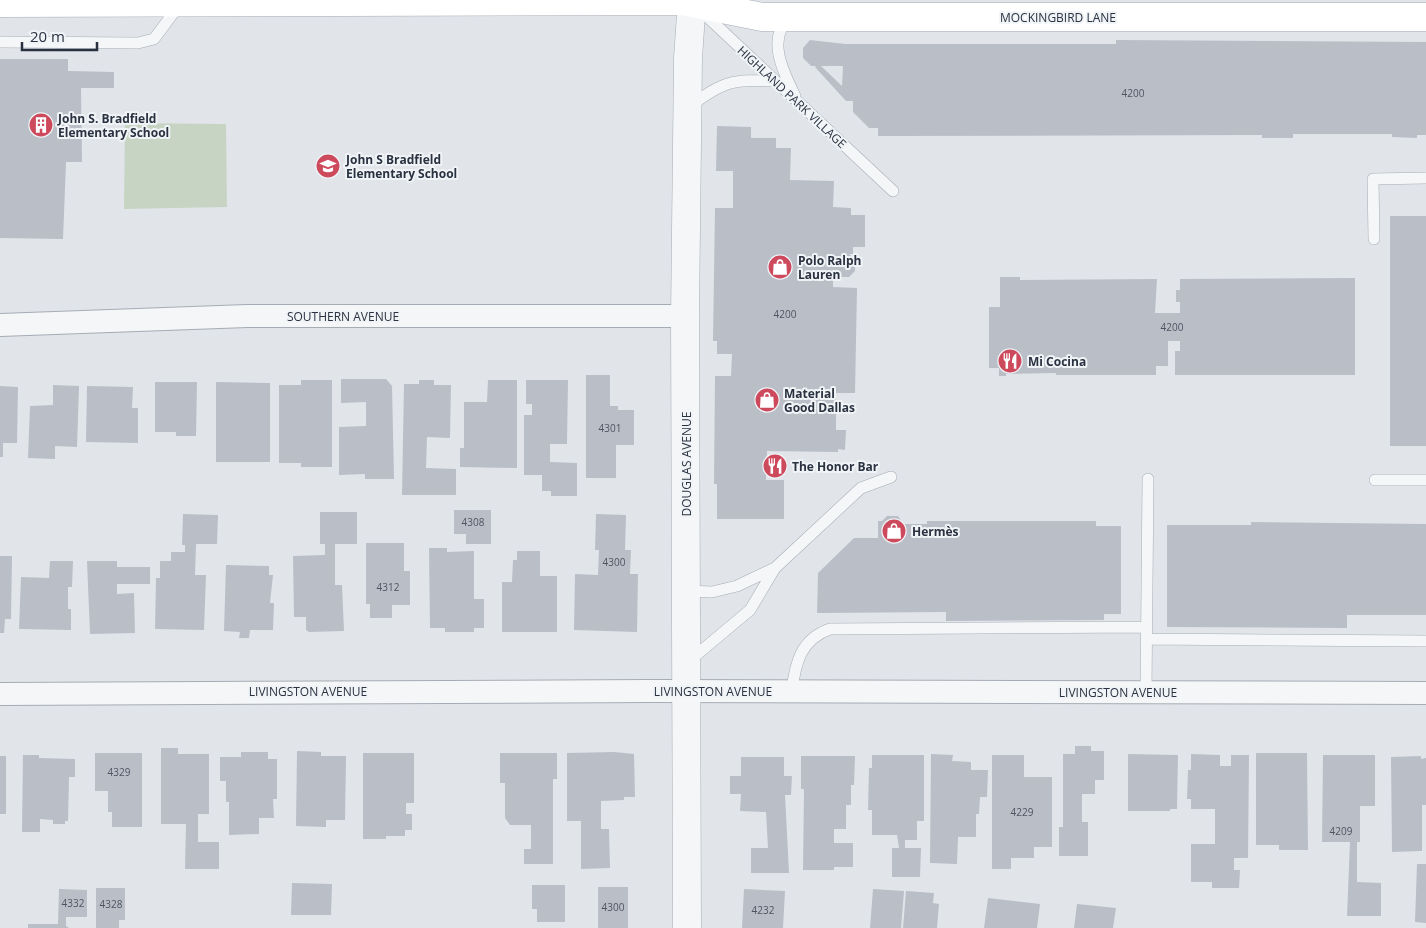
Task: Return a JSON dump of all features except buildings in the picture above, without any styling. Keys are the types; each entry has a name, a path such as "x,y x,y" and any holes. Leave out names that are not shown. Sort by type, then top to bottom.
{"main road":[{"name":"MOCKINGBIRD LANE","path":"10,2 692,2 725,0"},
{"name":"MOCKINGBIRD LANE","path":"692,2 762,16 791,17 1094,9 1224,9 1426,17"}],"street":[{"name":"DOUGLAS AVENUE","path":"688,928 685,316 688,58 692,2"},
{"name":"SOUTHERN AVENUE","path":"0,325 247,316 685,316"},
{"name":"LIVINGSTON AVENUE","path":"0,694 686,691 1426,692"}],"lane":[{"path":"0,42 138,42 154,39 181,2"},
{"name":"HIGHLAND PARK VILLAGE","path":"692,2 893,191"},
{"path":"791,17 779,31 777,39 784,73 798,102"},
{"path":"687,108 728,82 776,81"},
{"path":"1374,239 1372,179 1426,178"},
{"path":"686,662 750,610 775,568 861,488 891,477"},
{"path":"1146,692 1148,478"},
{"path":"1375,480 1426,480"},
{"path":"686,591 712,592 737,586 775,568"},
{"path":"792,691 794,671 804,647 816,634 830,629 1146,633 1426,641"}],"green space":[{"path":"125,123 226,124 227,207 124,209"}],"place":[{"name":"John S. Bradfield Elementary School","path":"41,125"},
{"name":"John S Bradfield Elementary School","path":"328,166"},
{"name":"Polo Ralph Lauren","path":"780,267"},
{"name":"Mi Cocina","path":"1010,361"},
{"name":"Material Good Dallas","path":"767,400"},
{"name":"The Honor Bar","path":"775,466"},
{"name":"Hermès","path":"894,531"}]}
